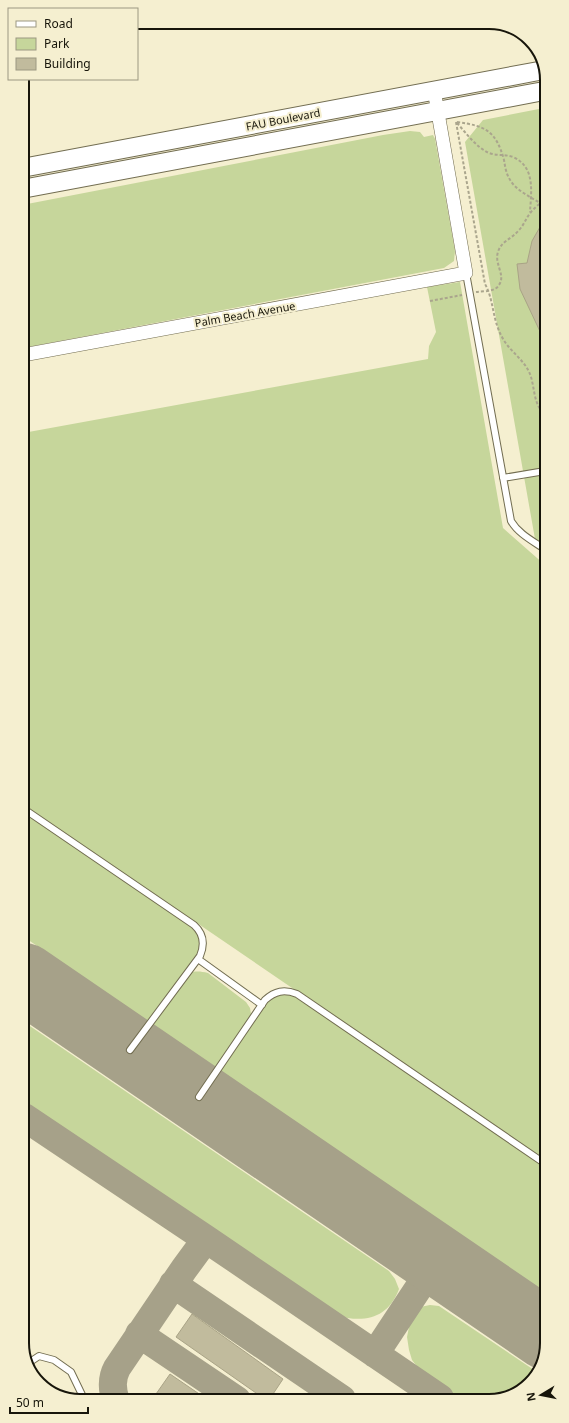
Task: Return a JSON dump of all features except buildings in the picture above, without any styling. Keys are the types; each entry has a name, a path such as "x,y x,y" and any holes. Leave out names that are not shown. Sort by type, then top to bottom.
{"street":[{"name":"FAU Boulevard","path":"29,167 539,71"},
{"path":"434,90 466,272"},
{"name":"FAU Boulevard","path":"29,188 540,92"},
{"name":"Palm Beach Avenue","path":"29,354 466,272"}],"lane":[{"path":"466,272 511,521 514,527 540,546"},
{"path":"503,478 540,472"},
{"path":"29,812 194,925 202,934 202,949 198,959 130,1050"},
{"path":"198,959 262,1005"},
{"path":"199,1097 262,1005 271,995 285,990 297,994 540,1160"},
{"path":"32,1360 39,1356 54,1360 71,1372 82,1394"}],"path":[{"path":"430,301 470,293 489,291 497,287 502,275 497,264 500,246 519,231 530,212 540,203 520,191 509,178 495,138 482,127 456,122"},
{"path":"456,122 481,149 496,155 514,158 524,164 528,169 531,183 530,212"},
{"path":"456,122 485,284 489,291 494,320 501,337 524,364 530,375 537,402 540,406"}],"green space":[{"path":"540,109 540,542 535,539 465,142 483,120"},
{"path":"410,131 420,132 424,137 433,135 435,139 455,251 454,261 444,268 29,347 29,204"},
{"path":"460,282 503,528 540,561 540,1157 29,808 29,432 428,359 429,346 436,332 427,287"},
{"path":"29,812 199,929 202,949 188,973 208,973 246,1002 250,1008 252,1020 271,995 291,992 540,1160 540,1290 29,940"},
{"path":"29,1025 389,1271 395,1279 399,1289 389,1306 375,1316 357,1319 337,1316 191,1221 29,1108"},
{"path":"430,1305 439,1306 533,1369 528,1375 521,1375 520,1383 496,1394 452,1394 422,1373 412,1360 407,1337 413,1317 420,1307"}],"taxiway":[{"path":"29,1120 434,1394"},
{"path":"114,1394 113,1384 117,1368 206,1239"},
{"path":"375,1354 437,1260"},
{"path":"173,1284 335,1394"},
{"path":"139,1334 228,1394"}],"runway":[{"path":"29,981 540,1330"}]}
